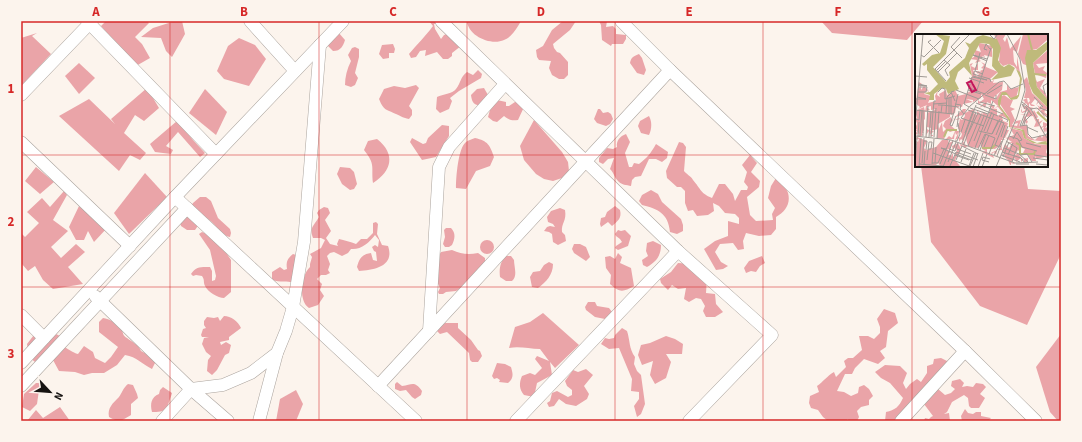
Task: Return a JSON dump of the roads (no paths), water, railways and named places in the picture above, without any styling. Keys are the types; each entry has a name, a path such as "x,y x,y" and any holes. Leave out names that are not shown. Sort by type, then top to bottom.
{"street":[{"path":"250,21 295,71"},
{"path":"21,363 175,197 343,21"},
{"path":"441,21 678,250 772,335 689,421"},
{"path":"621,21 670,70 965,351 1029,419"},
{"path":"21,95 90,22 216,154"},
{"path":"259,421 277,352 286,331 293,307 304,242 320,45"},
{"path":"378,386 670,70"},
{"path":"429,331 439,167 449,147 506,84"},
{"path":"21,142 130,246"},
{"path":"175,197 416,421"},
{"path":"21,386 187,208"},
{"path":"516,421 678,250"},
{"path":"89,290 192,389 228,421"},
{"path":"21,316 44,338"},
{"path":"901,421 965,351"},
{"path":"162,421 192,389 223,385 251,373 277,352"}]}
